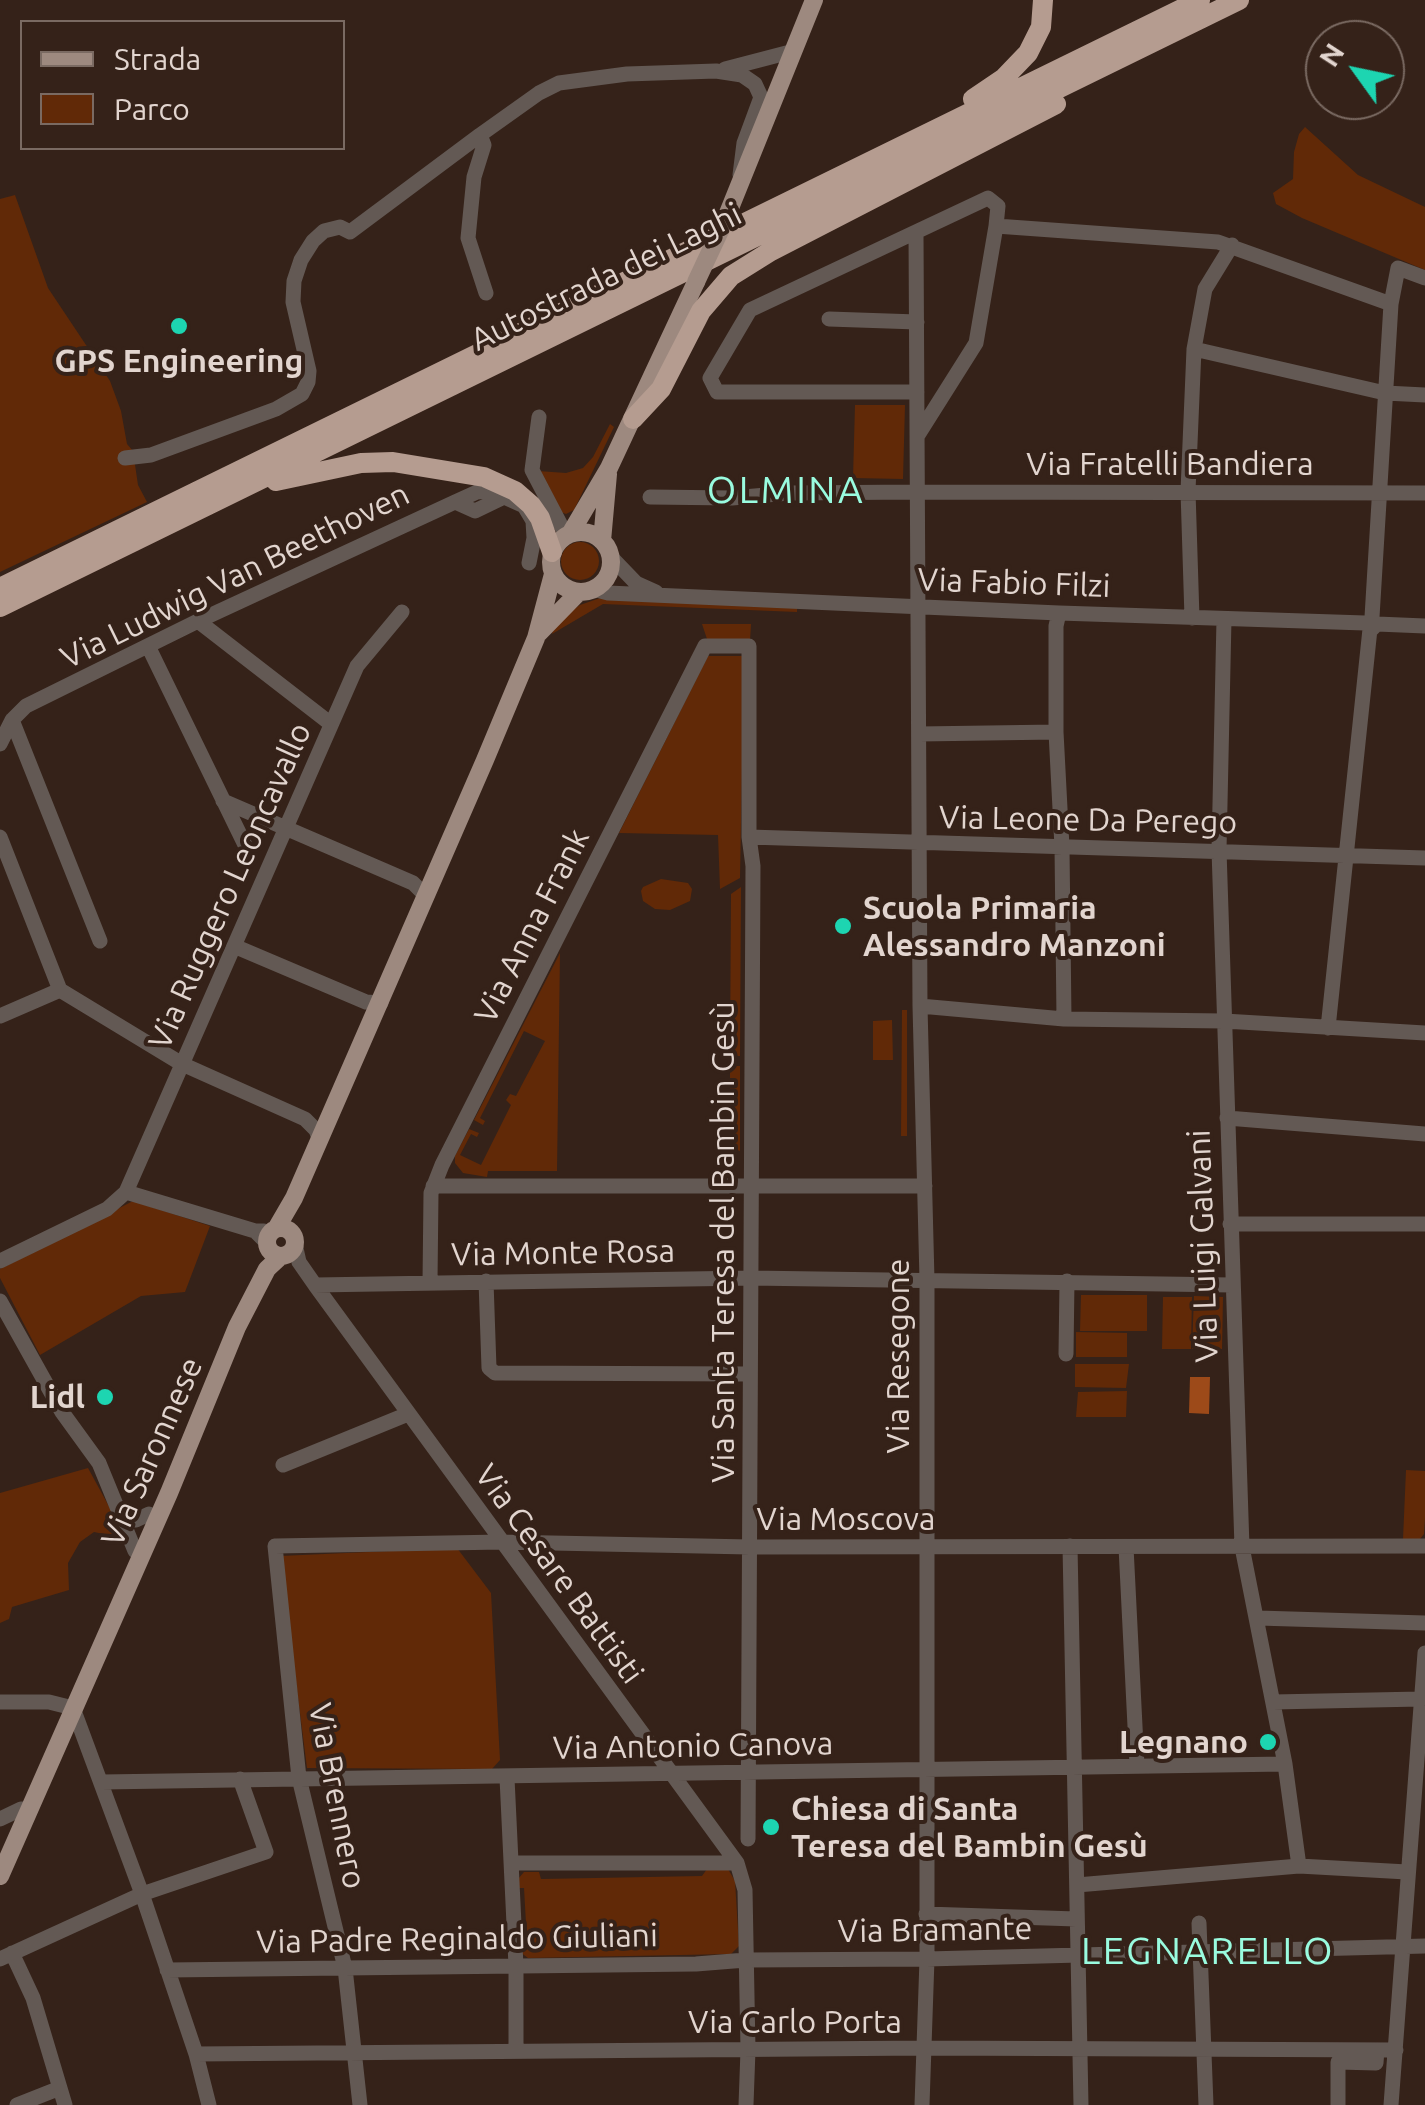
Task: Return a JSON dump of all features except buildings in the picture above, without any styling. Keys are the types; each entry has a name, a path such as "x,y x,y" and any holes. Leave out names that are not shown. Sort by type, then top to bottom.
{"highway":[{"path":"809,192 980,96 1004,78 1035,40 1043,0"},
{"name":"Autostrada dei Laghi","path":"0,588 1200,0"},
{"name":"Autostrada dei Laghi","path":"0,607 1239,0"},
{"path":"633,419 662,389 701,311 731,276 771,251 1073,95 1114,61"},
{"path":"240,490 361,463 394,462 484,477 515,490 562,540"}],"main road":[{"name":"Via Saronnese","path":"132,1572 237,1327 279,1243 290,1208 536,638 562,540 609,468 633,419 726,218 814,0"},
{"name":"Via Saronnese","path":"536,638 607,576 609,468"},
{"path":"562,540 591,533 606,549"},
{"path":"553,574 562,585 586,591"},
{"name":"Via Saronnese","path":"132,1572 135,1551 149,1514 214,1360 279,1243"},
{"path":"0,1876 8,1834 28,1809 132,1572"}],"street":[{"path":"125,458 152,455 276,408 302,394 308,371 292,302 301,260 313,241 324,230 340,227 350,232 540,93 559,83 615,74 716,71 794,51"},
{"path":"716,71 749,79 760,98 744,143 739,184"},
{"path":"480,135 484,145 471,195 468,238 486,293"},
{"path":"917,392 718,392 710,378 750,310 988,198 998,206 976,343 918,435"},
{"path":"996,226 1232,245 1391,304"},
{"name":"Via Resegone","path":"916,233 920,1006 927,1280 926,1959 922,2105"},
{"path":"1192,618 1188,491 1194,349 1205,289 1232,245"},
{"path":"1328,1028 1371,624 1391,304 1398,268 1425,278"},
{"path":"829,319 918,322"},
{"path":"1194,349 1385,392 1425,395"},
{"path":"539,417 532,470 562,540"},
{"name":"Via Ludwig Van Beethoven","path":"12,720 26,706 198,621 454,502 500,488 515,490"},
{"name":"Via Fratelli Bandiera","path":"650,497 916,492 1425,492"},
{"path":"454,502 475,512 504,497 524,506 533,521 529,563"},
{"path":"606,549 636,583 660,594"},
{"name":"Via Fabio Filzi","path":"586,591 1425,626"},
{"name":"Via Ruggero Leoncavallo","path":"126,1192 357,666 402,612"},
{"path":"1059,613 1056,732 1064,1018"},
{"name":"Via Luigi Galvani","path":"1224,620 1219,850 1242,1547 1285,1764 1299,1866"},
{"path":"198,621 331,724"},
{"name":"Via Anna Frank","path":"430,1282 434,1186 705,646 749,646"},
{"name":"Via Santa Teresa del Bambin Gesù","path":"748,1838 753,866 749,646"},
{"path":"149,648 247,849"},
{"path":"0,744 12,720"},
{"path":"12,720 100,941"},
{"path":"919,734 1056,732"},
{"path":"224,801 413,883 426,896"},
{"path":"0,837 60,990 182,1064 305,1119 320,1140"},
{"name":"Via Leone Da Perego","path":"750,838 1425,858"},
{"path":"234,946 366,1002 381,1003"},
{"path":"0,1016 60,990"},
{"path":"920,1006 1064,1018 1224,1021 1425,1033"},
{"path":"1227,1118 1425,1134"},
{"path":"434,1186 925,1186"},
{"path":"0,1260 107,1209 126,1192 279,1243"},
{"path":"1230,1224 1425,1224"},
{"name":"Via Cesare Battisti","path":"279,1243 314,1285 737,1863"},
{"name":"Via Monte Rosa","path":"314,1285 750,1278 1232,1285"},
{"path":"486,1281 489,1368 495,1373 749,1374"},
{"path":"1066,1354 1067,1281"},
{"path":"0,1301 62,1412 99,1463 135,1551"},
{"path":"283,1465 408,1414"},
{"path":"122,1516 136,1520 149,1514"},
{"name":"Via Moscova","path":"274,1555 276,1546 502,1542 750,1547 1425,1546"},
{"path":"1070,1546 1081,2105"},
{"path":"1126,1547 1137,1766"},
{"name":"Via Brennero","path":"274,1555 299,1778 345,1968 360,2105"},
{"path":"1258,1618 1425,1623"},
{"path":"1392,2104 1407,1872 1418,1836 1425,1653"},
{"path":"1273,1702 1421,1699"},
{"path":"0,1702 49,1702 74,1708 142,1894 196,2054 209,2105"},
{"name":"Via Antonio Canova","path":"102,1782 1285,1764"},
{"path":"65,2105 32,1998 6,1956 142,1894 266,1852 240,1778"},
{"path":"506,1778 516,1966 516,2052"},
{"path":"0,1820 28,1809"},
{"path":"511,1863 737,1863 745,1890 746,2105"},
{"path":"1077,1885 1299,1866 1407,1872"},
{"path":"926,1914 1076,1919"},
{"path":"1199,1924 1206,2105"},
{"name":"Via Bramante","path":"746,1960 1425,1946"},
{"name":"Via Padre Reginaldo Giuliani","path":"167,1970 696,1964 746,1960"},
{"name":"Via Carlo Porta","path":"196,2054 924,2048 1396,2050"},
{"path":"1338,2105 1338,2062 1376,2063 1377,2050"},
{"path":"17,2105 60,2088"}],"green space":[{"path":"1305,127 1358,175 1425,207 1425,270 1276,204 1273,193 1293,179 1294,152"},
{"path":"15,195 48,288 110,381 127,444 133,451 138,485 147,502 0,572 0,199"},
{"path":"855,405 905,405 903,479 853,478"},
{"path":"610,424 614,427 574,510 566,514 558,511 538,471 566,473 583,468"},
{"path":"580,542 593,548 599,561 593,574 580,580 567,574 561,561 567,548"},
{"path":"603,597 797,605 797,612 603,604 552,634 556,621 580,605"},
{"path":"702,624 751,624 750,641 707,639"},
{"path":"708,656 744,656 740,878 720,889 718,835 619,833"},
{"path":"661,879 688,883 692,889 690,901 670,910 655,909 643,901 643,887"},
{"path":"741,887 740,1056 730,1056 731,894"},
{"path":"560,953 557,1171 488,1171 487,1177 463,1173 455,1156 469,1129 479,1133 477,1137 471,1134 460,1155 481,1165 511,1105 506,1100 510,1094 516,1096 545,1041 524,1031 480,1118 485,1121 483,1125 474,1120"},
{"path":"902,1010 907,1010 907,1136 901,1136"},
{"path":"892,1020 893,1060 873,1060 873,1021"},
{"path":"730,1066 740,1066 740,1151 730,1147"},
{"path":"133,1201 210,1226 185,1292 141,1296 40,1355 0,1278 0,1269"},
{"path":"1081,1295 1147,1295 1147,1331 1080,1331"},
{"path":"1194,1296 1223,1297 1222,1349 1192,1349"},
{"path":"1163,1297 1192,1297 1191,1349 1162,1349"},
{"path":"1076,1332 1127,1333 1127,1357 1076,1357"},
{"path":"1075,1364 1129,1364 1126,1388 1075,1387"},
{"path":"1127,1391 1126,1417 1076,1417 1078,1392"},
{"path":"88,1468 123,1532 118,1537 94,1532 80,1542 68,1563 69,1590 12,1607 9,1619 0,1623 0,1493"},
{"path":"1406,1470 1425,1471 1424,1534 1420,1539 1403,1539"},
{"path":"457,1548 491,1593 500,1760 492,1769 307,1768 280,1556"},
{"path":"707,1869 728,1869 735,1881 739,1946 731,1954 528,1958 520,1952 519,1942 527,1941 524,1888 518,1888 518,1879 524,1872 539,1872 541,1879 702,1876"}],"shaded area":[{"path":"1190,1377 1210,1377 1209,1414 1189,1413"}],"place":[{"name":"GPS Engineering","path":"179,326"},
{"name":"Scuola Primaria Alessandro Manzoni","path":"843,926"},
{"name":"Lidl","path":"105,1397"},
{"name":"Legnano","path":"1268,1742"},
{"name":"Chiesa di Santa Teresa del Bambin Gesù","path":"771,1827"}],"district":[{"name":"OLMINA","path":"786,490"},
{"name":"LEGNARELLO","path":"1208,1951"}]}
